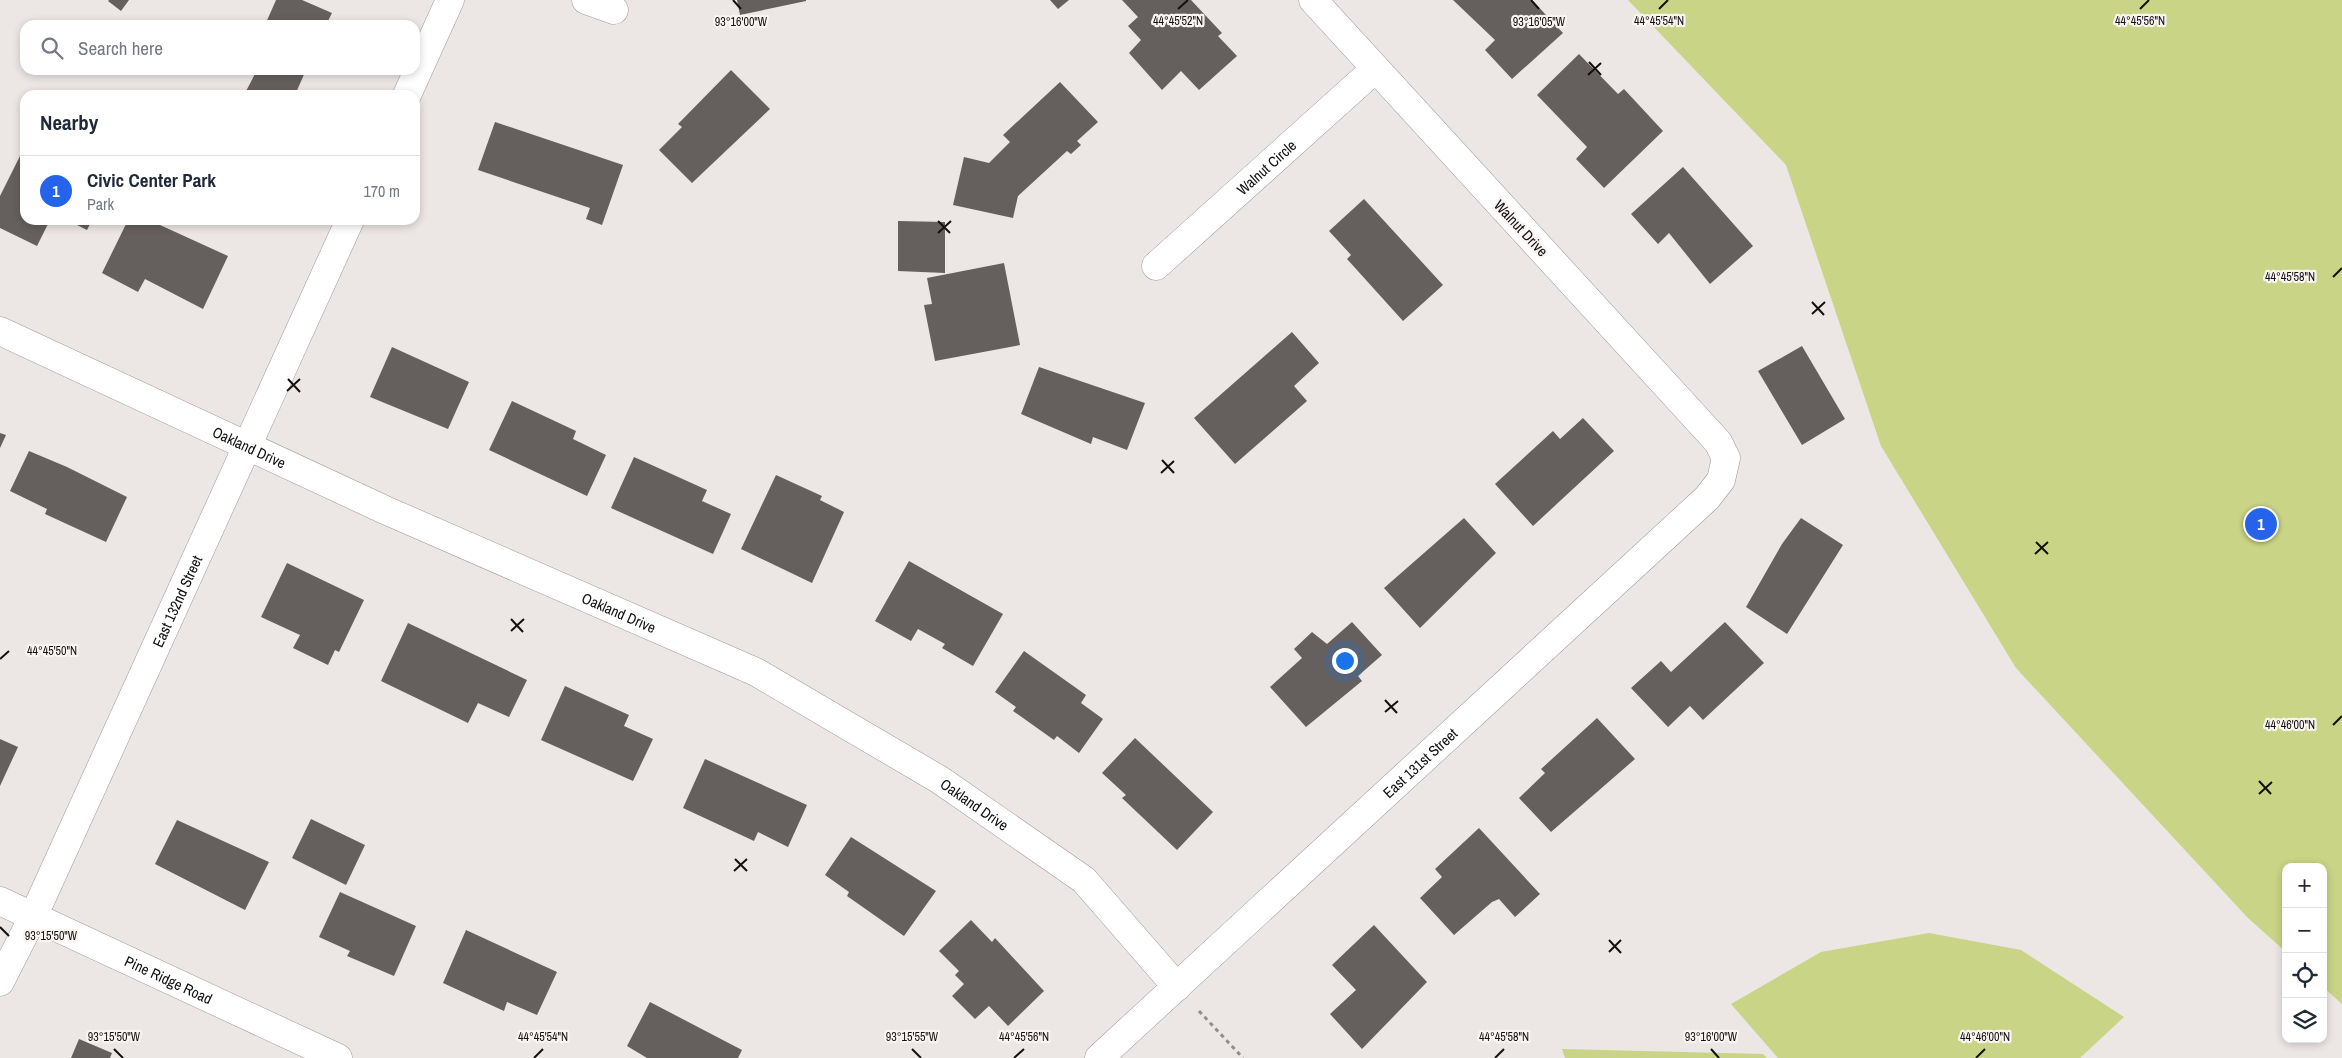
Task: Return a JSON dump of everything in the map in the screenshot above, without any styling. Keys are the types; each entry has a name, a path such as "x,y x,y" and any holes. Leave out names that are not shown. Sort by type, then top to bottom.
{"street":[{"path":"420,65 450,0"},
{"path":"586,0 614,10"},
{"name":"Walnut Drive","path":"1313,0 1718,442 1726,458"},
{"name":"Walnut Circle","path":"1156,266 1375,69"},
{"path":"408,90 415,75"},
{"name":"East 132nd Street","path":"0,982 33,917 348,225"},
{"name":"Oakland Drive","path":"0,331 385,510 582,594 756,672 940,780 1084,880 1177,987"},
{"name":"East 131st Street","path":"1099,1058 1707,498 1722,480 1726,458"},
{"name":"Pine Ridge Road","path":"0,902 338,1058"}],"path":[{"path":"1177,987 1243,1058"}],"green space":[{"path":"1628,0 2342,0 2342,1004 2327,991 2327,863 2282,863 2282,948 2248,918 2016,668 1881,446 1786,165"},
{"path":"1929,933 2021,950 2124,1017 2080,1058 1778,1058 1731,1004 1821,952"},
{"path":"1562,1049 1763,1054 1767,1058 1565,1058"}],"building":[{"path":"109,0 129,0 121,11"},
{"path":"276,0 302,0 332,13 328,20 267,20"},
{"path":"737,0 806,0 806,1 740,15"},
{"path":"1050,0 1069,0 1058,9"},
{"path":"1122,0 1191,0 1222,33 1218,36 1237,56 1199,90 1181,71 1162,90 1129,53 1141,40 1128,26 1138,17"},
{"path":"1453,0 1532,0 1563,33 1512,79 1485,50 1495,40"},
{"path":"1579,54 1618,94 1624,89 1663,131 1604,188 1576,159 1587,147 1537,95"},
{"path":"731,70 770,109 692,183 659,150 682,127 678,124"},
{"path":"254,75 304,75 297,90 247,90"},
{"path":"1060,82 1098,122 1077,141 1081,145 1071,154 1067,151 1018,196 1013,218 953,205 964,157 989,163 1010,142 1003,135"},
{"path":"495,122 623,165 602,225 586,219 590,208 478,170"},
{"path":"20,156 20,225 48,225 37,246 0,228 0,196"},
{"path":"1683,167 1753,246 1710,284 1669,233 1658,244 1631,214"},
{"path":"1364,199 1443,285 1403,321 1347,259 1351,255 1329,231"},
{"path":"898,221 945,222 945,273 898,271"},
{"path":"77,225 90,225 87,230"},
{"path":"126,225 160,225 228,256 203,309 145,279 138,292 102,273"},
{"path":"1004,263 1020,345 935,361 924,305 932,304 927,278"},
{"path":"1292,332 1319,363 1294,386 1307,401 1235,464 1194,418"},
{"path":"1802,346 1845,419 1802,445 1758,371"},
{"path":"392,347 469,382 448,429 370,397"},
{"path":"1039,367 1145,403 1127,450 1093,437 1091,444 1021,414"},
{"path":"512,401 576,431 573,439 606,455 587,496 489,450"},
{"path":"1583,418 1614,451 1533,526 1495,484 1553,431 1560,439"},
{"path":"0,433 6,435 0,448"},
{"path":"29,451 67,467 127,497 106,542 45,514 47,509 10,491"},
{"path":"634,457 707,490 702,501 731,514 713,554 611,508"},
{"path":"776,475 822,496 820,500 844,512 812,583 741,549"},
{"path":"1464,518 1496,553 1420,628 1384,588"},
{"path":"1801,518 1843,545 1787,634 1746,607 1782,544"},
{"path":"909,561 1003,614 973,666 942,648 945,644 918,629 911,641 875,621"},
{"path":"287,563 364,600 339,652 335,650 328,665 293,648 300,635 261,617"},
{"path":"1352,622 1382,655 1358,676 1362,681 1306,727 1270,687 1302,658 1294,649 1312,632 1327,644"},
{"path":"1725,622 1764,663 1703,720 1690,706 1668,727 1631,688 1661,661 1671,672"},
{"path":"408,623 527,680 509,717 478,703 468,723 381,681"},
{"path":"1024,651 1086,695 1081,703 1103,719 1079,753 1057,736 1054,740 1013,711 1016,707 995,692"},
{"path":"565,686 629,715 624,726 653,739 633,781 541,740"},
{"path":"1597,718 1635,759 1551,832 1519,798 1545,773 1541,769"},
{"path":"1135,738 1213,812 1177,850 1122,798 1126,795 1102,773"},
{"path":"0,739 18,747 0,786"},
{"path":"705,759 807,805 788,847 758,832 754,841 683,808"},
{"path":"311,819 365,845 346,885 292,858"},
{"path":"177,820 269,862 245,910 155,864"},
{"path":"1479,828 1540,894 1515,917 1499,899 1492,902 1454,935 1420,898 1442,877 1435,869"},
{"path":"851,837 936,891 904,936 847,896 849,892 825,875"},
{"path":"340,892 416,926 394,976 347,956 350,951 319,937"},
{"path":"971,920 992,942 995,938 1044,991 1008,1026 989,1006 975,1019 952,996 964,984 955,975 959,971 939,951"},
{"path":"1374,925 1427,982 1362,1049 1330,1014 1356,990 1332,965"},
{"path":"466,930 557,972 537,1015 507,1002 504,1011 443,983"},
{"path":"650,1002 742,1050 738,1058 647,1058 627,1046"},
{"path":"79,1039 112,1053 110,1058 71,1058"}],"place":[{"name":"Civic Center Park","path":"2261,524"}]}
